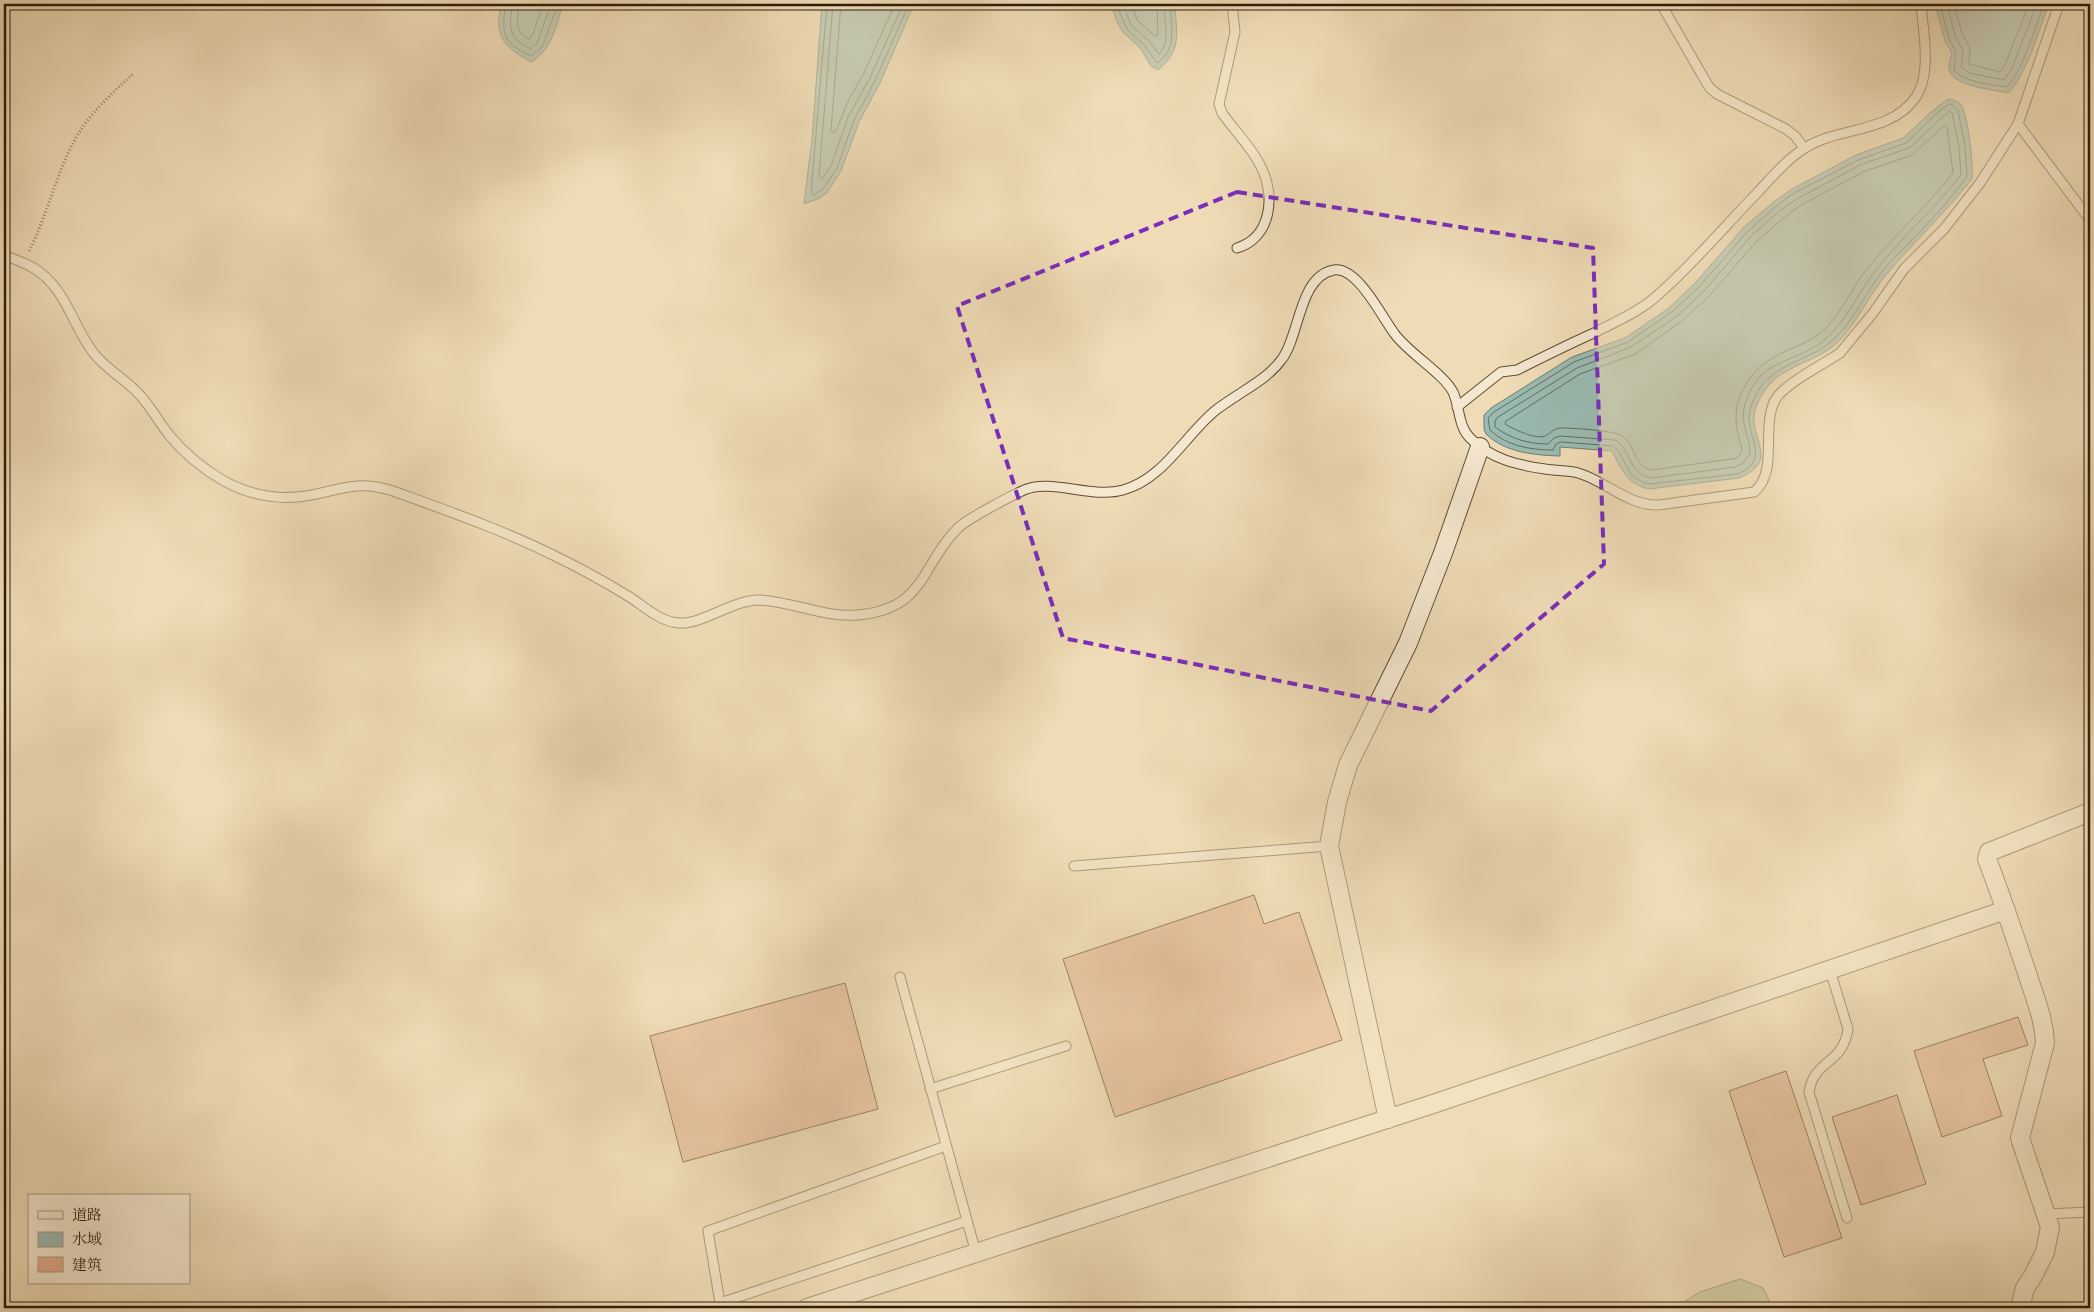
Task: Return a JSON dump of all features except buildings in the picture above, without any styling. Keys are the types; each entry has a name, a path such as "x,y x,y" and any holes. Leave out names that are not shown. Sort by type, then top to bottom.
{"street":[{"path":"1388,1119 1329,846 1337,802 1348,765 1408,643 1443,554 1480,447"},
{"path":"2020,1308 2025,1288 2034,1276 2045,1252 2050,1227 2020,1138 2045,1043 2044,1025 2006,910 1987,860 1989,852 2090,812"},
{"path":"808,1308 1388,1119 2006,910"}],"lane":[{"path":"1232,4 1234,40 1219,104 1222,113 1261,166 1269,200 1269,214 1260,232 1250,243 1237,248"},
{"path":"1661,4 1709,87 1717,94 1786,128 1804,148"},
{"path":"1457,407 1501,372 1517,370 1619,321 1647,304 1671,283 1782,167 1804,148 1826,137 1885,122 1897,115 1915,99 1922,86 1925,72 1922,4"},
{"path":"4,255 24,263 50,280 62,296 95,355 138,393 178,445 206,470 225,481 258,494 278,497 298,496 355,485 380,487 393,491 519,539 594,577 657,615 679,623 688,622 738,604 757,600 842,615 866,614 884,610 908,596 921,582 960,527 1024,490 1042,487 1102,494 1127,490 1156,473 1216,410 1263,378 1280,362 1294,337 1304,300 1310,287 1320,276 1333,270 1347,272 1358,281 1398,339 1452,391 1465,433 1480,447 1498,459 1543,469 1579,473 1613,490 1650,504 1754,492 1763,481 1766,472 1770,414 1778,397 1788,387 1840,353 1847,346 1904,269 1944,229 1980,183 2018,124 2059,4"},
{"path":"2018,124 2090,220"},
{"path":"1074,866 1329,846"},
{"path":"1830,970 1848,1029 1847,1038 1838,1054 1817,1072 1812,1080 1809,1092 1846,1218"},
{"path":"900,977 976,1253"},
{"path":"930,1089 1066,1046"},
{"path":"946,1146 708,1231 720,1303 967,1221"},
{"path":"2046,1214 2090,1212"}],"path":[{"path":"24,263 42,226 66,159 82,128 133,74"}],"highlighted area":[{"path":"1237,192 1593,248 1604,564 1431,711 1063,638 957,306"}],"green space":[{"path":"1740,1279 1763,1288 1773,1308 1674,1308 1700,1292"}],"water":[{"path":"501,4 563,4 549,44 531,62 514,51 503,39 499,25"},
{"path":"822,4 914,4 880,83 859,122 841,171 827,193 804,204 812,139"},
{"path":"1111,4 1175,4 1177,33 1175,48 1158,70 1151,66 1141,49 1123,32"},
{"path":"1935,4 2049,4 2027,64 2008,93 1974,86 1957,80 1952,75 1949,63 1952,53 1945,41"},
{"path":"1948,99 1959,103 1965,116 1970,143 1972,179 1886,275 1840,340 1822,354 1781,374 1765,390 1754,414 1761,452 1757,466 1751,472 1739,478 1649,489 1630,480 1622,470 1612,451 1560,447 1560,456 1530,454 1502,445 1486,434 1484,415 1491,408 1572,357 1625,338 1669,308 1695,283 1744,227 1775,201 1792,189 1856,155 1903,138"}]}
